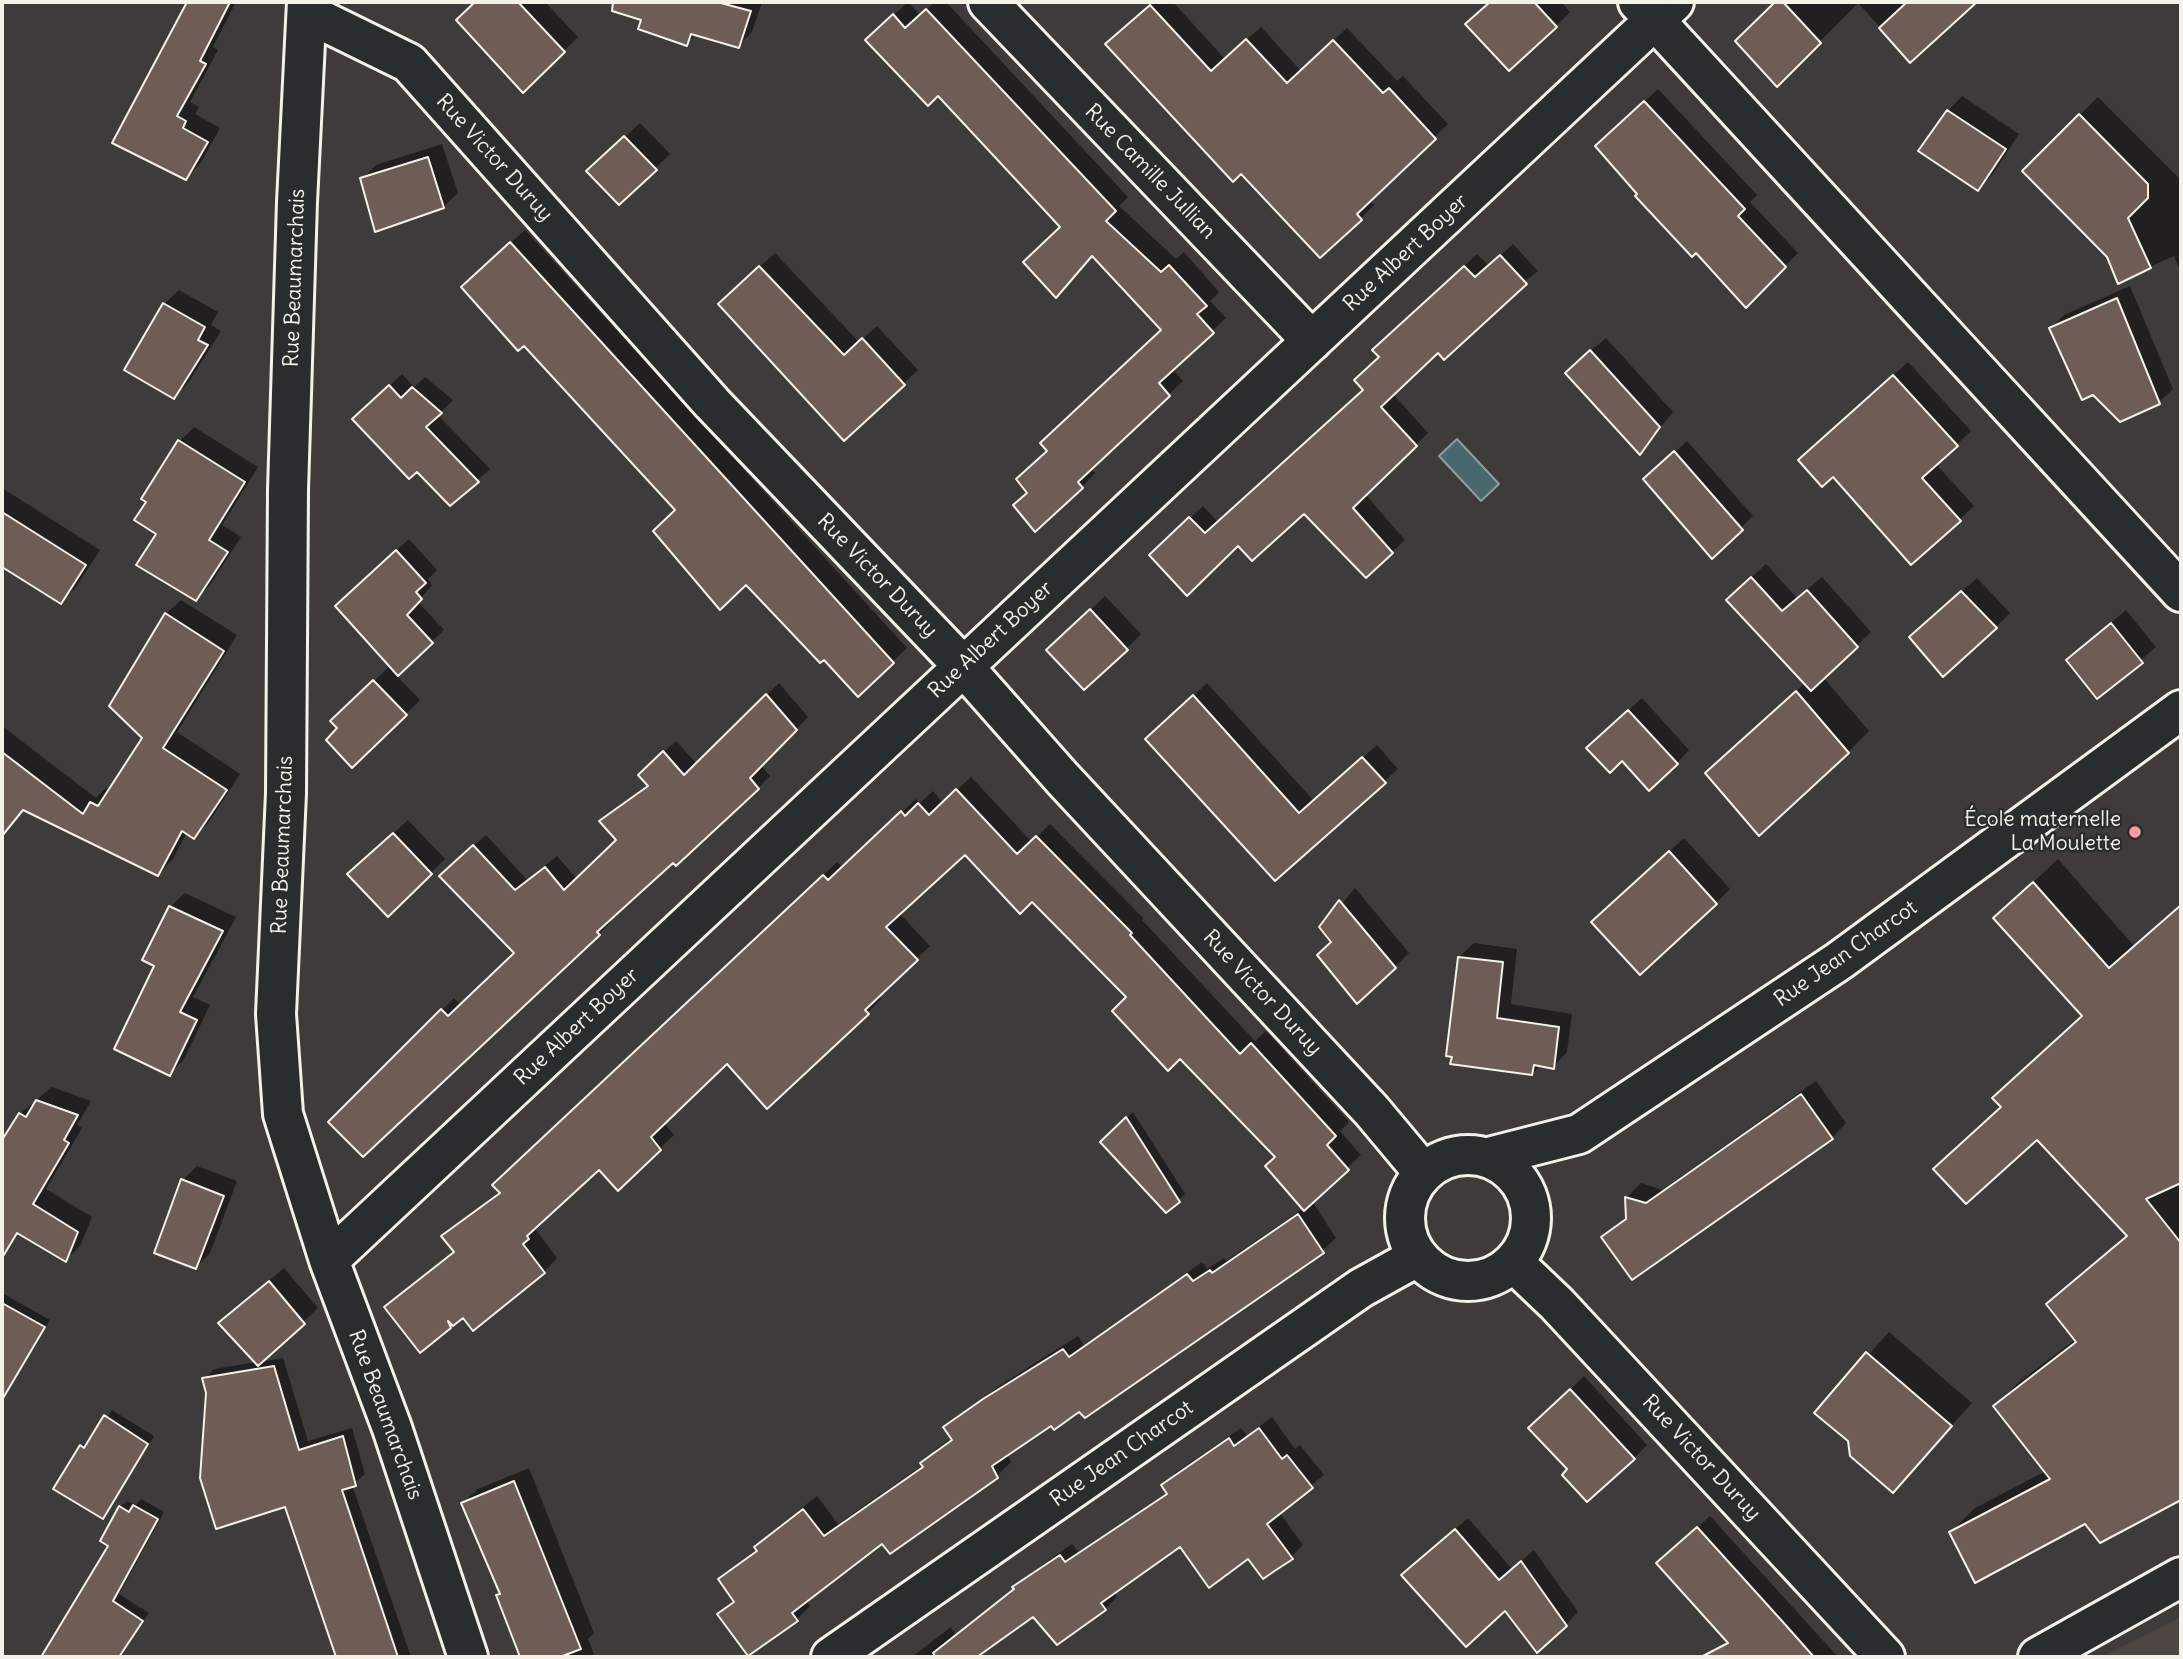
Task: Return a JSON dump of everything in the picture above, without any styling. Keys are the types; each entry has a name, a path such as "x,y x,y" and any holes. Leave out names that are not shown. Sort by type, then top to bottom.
{"street":[{"name":"Rue Camille Jullian","path":"988,2 1312,341"},
{"name":"Rue Victor Duruy","path":"307,8 409,63 712,402 963,666 1071,788 1371,1111 1423,1172"},
{"name":"Rue Beaumarchais","path":"307,8 296,216 288,490 286,793 276,1014 283,1114 329,1260 392,1428 468,1657"},
{"name":"Rue Albert Boyer","path":"329,1260 1312,341 1656,8"},
{"path":"1656,8 2181,592"},
{"name":"Rue Jean Charcot","path":"1489,1157 1579,1134 1839,961 2181,710"},
{"path":"1471,1154 1489,1157 1507,1167 1522,1183 1531,1203 1532,1224 1526,1245 1514,1263 1496,1275 1475,1281 1454,1280 1434,1271 1418,1257 1409,1241 1405,1223 1412,1187 1423,1172 1454,1156 1471,1154"},
{"name":"Rue Jean Charcot","path":"831,1657 1350,1295 1418,1257"},
{"name":"Rue Victor Duruy","path":"1514,1263 1557,1304 1885,1657"},
{"path":"2038,1657 2181,1577"}],"shaded area":[{"path":"2181,1617 2181,1657 2101,1657"}],"water":[{"path":"1457,439 1499,484 1481,501 1439,456"}],"building":[{"path":"187,2 230,2 200,61 206,64 177,116 186,121 183,128 208,142 186,180 112,143"},
{"path":"475,2 518,2 565,52 523,93 456,20"},
{"path":"613,2 717,2 751,11 739,48 691,34 687,46 638,29 641,20 612,11"},
{"path":"1490,2 1534,2 1557,27 1509,71 1465,24"},
{"path":"1775,2 1783,2 1821,43 1777,87 1735,41"},
{"path":"1907,2 1977,2 1910,63 1879,28"},
{"path":"1150,5 1211,71 1246,39 1287,83 1333,40 1383,93 1389,88 1436,139 1357,214 1362,220 1320,258 1241,174 1233,182 1105,44"},
{"path":"926,9 1116,211 1106,221 1161,272 1169,265 1207,306 1197,314 1214,333 1159,383 1170,396 1078,482 1083,488 1035,532 1013,505 1027,493 1016,479 1047,451 1040,443 1161,330 1092,256 1056,298 1023,262 1060,227 938,96 928,106 865,40 893,14 905,28"},
{"path":"1644,101 1745,209 1738,216 1786,267 1746,308 1696,253 1692,257 1635,196 1637,194 1595,146"},
{"path":"1947,110 2006,149 1978,191 1918,151"},
{"path":"2079,114 2148,184 2148,198 2128,218 2151,268 2118,284 2107,257 2022,171"},
{"path":"624,136 657,170 619,205 586,171"},
{"path":"428,157 444,208 375,232 360,178"},
{"path":"510,242 894,663 858,697 824,660 820,663 746,585 720,610 653,531 675,510 524,346 518,351 461,287"},
{"path":"1500,255 1527,284 1444,360 1438,353 1381,407 1417,446 1353,508 1393,553 1366,578 1304,514 1252,561 1238,546 1187,596 1149,555 1189,517 1205,533 1363,390 1354,380 1379,357 1372,350 1464,266 1475,277"},
{"path":"759,266 844,355 862,338 905,385 844,441 718,304"},
{"path":"2117,298 2160,404 2120,422 2093,395 2082,400 2049,328"},
{"path":"163,303 205,327 198,340 208,345 174,399 124,370"},
{"path":"1590,350 1660,427 1640,455 1565,373"},
{"path":"1893,375 1958,446 1922,478 1961,521 1911,565 1833,477 1822,487 1798,460"},
{"path":"389,385 401,398 412,387 442,413 426,427 479,482 450,506 417,472 409,479 352,419"},
{"path":"178,440 245,482 209,540 228,552 196,601 136,565 156,534 134,520 146,502 141,499"},
{"path":"1674,451 1743,530 1712,559 1643,479"},
{"path":"2,512 86,565 61,604 2,567"},
{"path":"396,550 426,583 416,592 422,599 407,615 433,643 398,676 335,606"},
{"path":"1751,577 1782,611 1807,590 1858,647 1811,691 1726,600"},
{"path":"1961,591 1997,628 1943,677 1909,637"},
{"path":"1090,609 1128,650 1084,690 1046,650"},
{"path":"165,613 224,651 163,748 227,790 194,839 182,831 158,876 23,810 2,836 2,752 83,814 90,802 98,806 142,738 109,706"},
{"path":"2111,623 2143,663 2097,699 2066,660"},
{"path":"373,680 407,715 352,768 326,740 337,728 330,721"},
{"path":"1796,691 1849,753 1759,836 1705,773"},
{"path":"766,694 797,730 750,778 759,789 676,866 673,863 597,932 600,935 363,1157 328,1122 441,1009 448,1016 514,953 439,876 473,845 515,890 545,867 564,890 616,840 599,821 648,786 638,775 663,751 684,775"},
{"path":"1193,695 1299,813 1362,757 1386,783 1275,881 1145,739"},
{"path":"1628,710 1678,764 1649,791 1622,761 1610,773 1586,748"},
{"path":"956,789 1017,854 1036,836 1132,933 1130,935 1240,1054 1251,1043 1336,1136 1327,1145 1349,1170 1304,1211 1265,1166 1275,1157 1180,1059 1168,1071 1112,1011 1126,997 1032,902 1020,914 965,855 886,927 918,960 865,1010 869,1014 767,1109 727,1064 651,1137 661,1150 618,1191 599,1170 527,1236 529,1239 523,1244 545,1273 473,1331 463,1318 453,1326 448,1321 451,1328 420,1353 384,1307 454,1252 441,1236 500,1193 492,1185 823,875 828,880 901,811 905,816 918,803 929,815"},
{"path":"393,833 432,874 388,917 347,874"},
{"path":"1669,851 1717,904 1640,975 1591,922"},
{"path":"2033,882 2109,968 2181,905 2181,1183 2146,1199 2181,1243 2181,1500 2100,1543 2085,1524 1975,1583 1949,1532 2050,1479 1993,1406 2076,1342 2046,1304 2127,1236 2037,1140 1966,1204 1933,1169 2001,1107 1992,1098 2082,1016 1993,918"},
{"path":"1339,900 1396,968 1357,1004 1317,955 1331,942 1319,927"},
{"path":"169,906 223,931 180,1012 197,1020 170,1076 114,1049 154,966 142,960"},
{"path":"1458,957 1503,962 1497,1018 1559,1027 1554,1069 1534,1065 1532,1075 1450,1064 1452,1057 1446,1056"},
{"path":"1801,1094 1833,1139 1632,1280 1601,1237 1626,1219 1625,1197 1646,1203"},
{"path":"36,1100 78,1115 64,1140 69,1143 33,1204 78,1232 66,1262 17,1233 2,1258 2,1140 19,1113 26,1117"},
{"path":"1126,1117 1180,1202 1166,1213 1100,1142"},
{"path":"181,1179 224,1196 196,1269 154,1253"},
{"path":"1298,1214 1324,1253 1085,1418 1079,1412 1054,1430 1051,1426 992,1466 998,1478 890,1554 882,1544 792,1613 798,1621 748,1656 717,1614 734,1602 718,1579 757,1551 754,1547 803,1509 824,1536 923,1467 920,1463 952,1440 943,1427 983,1399 1063,1349 1069,1357 1187,1274 1193,1281 1210,1270 1212,1273"},
{"path":"269,1281 305,1324 258,1366 218,1323"},
{"path":"2,1303 45,1327 2,1400"},
{"path":"1866,1352 1952,1426 1893,1493 1850,1456 1848,1441 1814,1413"},
{"path":"274,1366 299,1450 343,1436 356,1486 342,1490 398,1657 336,1657 285,1507 216,1529 200,1478 206,1393 202,1378"},
{"path":"1570,1389 1635,1459 1587,1502 1562,1475 1567,1469 1528,1428"},
{"path":"104,1415 148,1444 103,1519 53,1489 80,1445 84,1448"},
{"path":"1259,1428 1282,1459 1287,1455 1313,1488 1267,1524 1293,1559 1263,1579 1248,1559 1209,1588 1180,1547 1101,1603 1106,1610 1057,1645 1033,1617 977,1657 936,1657 933,1653 1014,1589 1012,1587 1060,1555 1065,1562 1167,1494 1161,1485 1229,1438 1234,1446"},
{"path":"514,1481 581,1649 560,1657 520,1657 496,1595 500,1594 461,1503"},
{"path":"133,1505 158,1519 113,1601 143,1621 119,1657 41,1657 108,1546 100,1541 119,1506 129,1512"},
{"path":"1697,1527 1814,1657 1701,1657 1728,1643 1656,1563"},
{"path":"1455,1529 1499,1580 1521,1561 1567,1626 1537,1653 1505,1611 1466,1647 1401,1575"}],"place":[{"name":"École maternelle La Moulette","path":"2135,832"}]}
